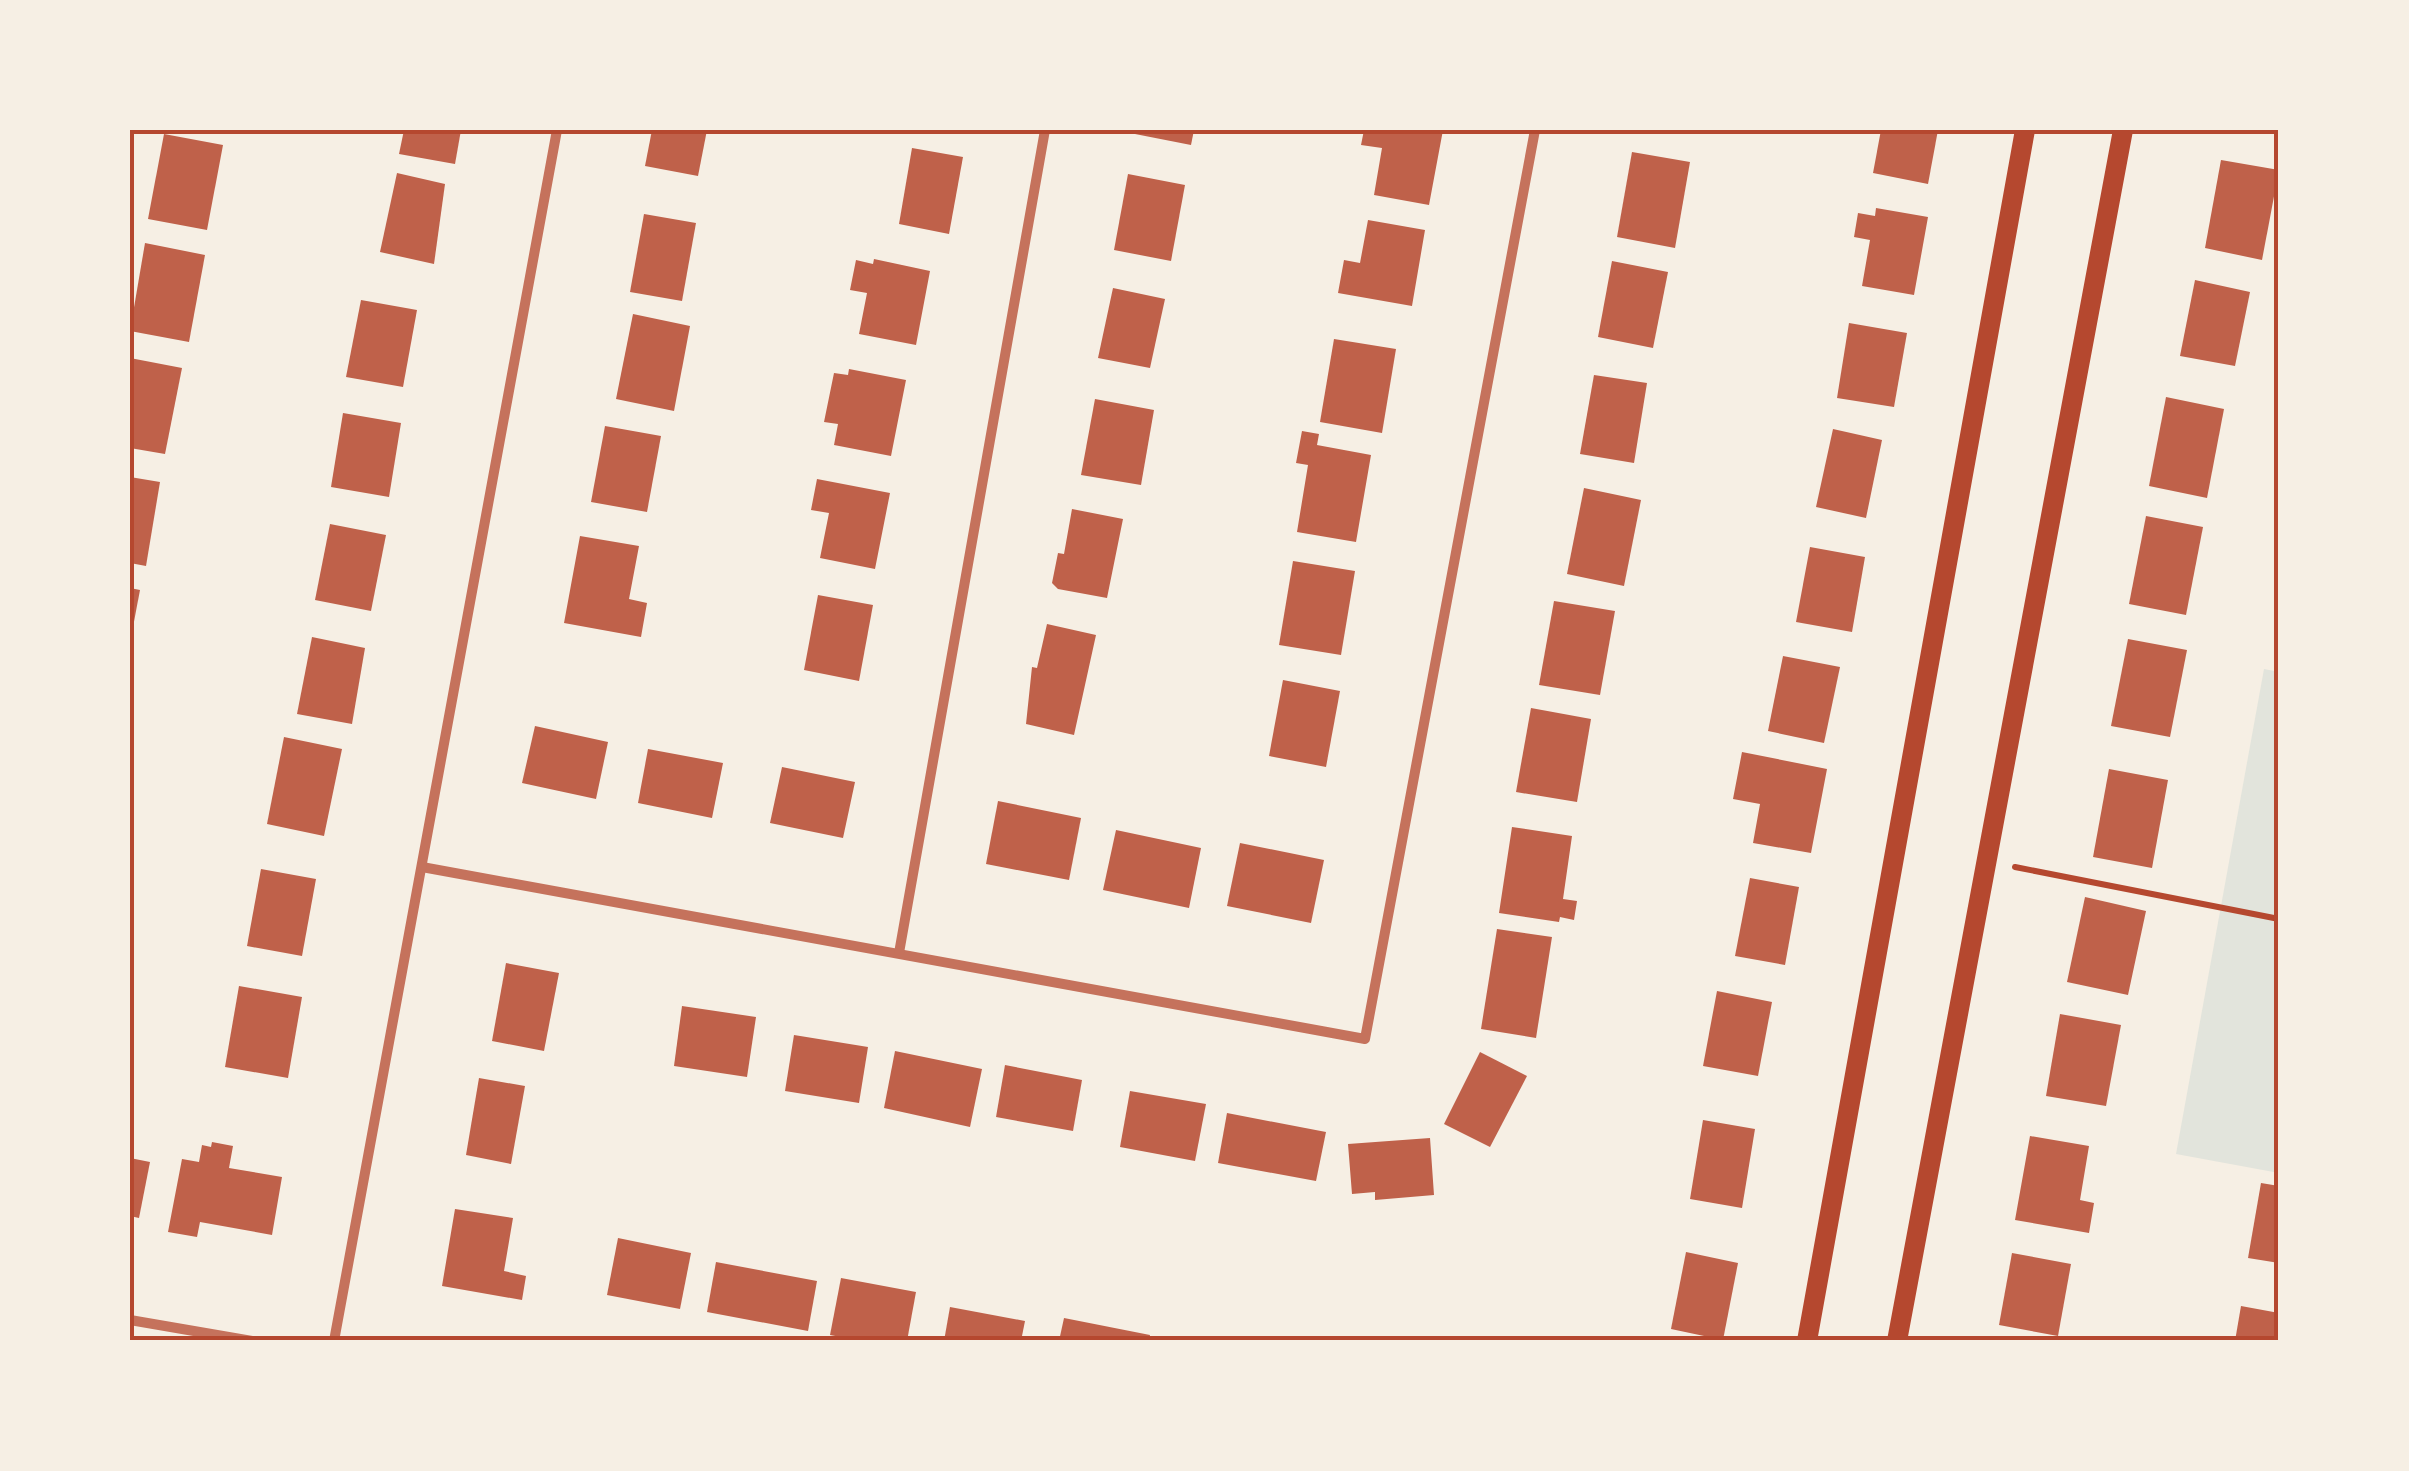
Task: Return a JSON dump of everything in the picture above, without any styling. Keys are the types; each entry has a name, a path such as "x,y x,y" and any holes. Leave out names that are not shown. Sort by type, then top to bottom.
{"main road":[{"path":"1807,1341 2025,130"},
{"path":"1897,1341 2123,130"}],"street":[{"path":"334,1341 557,130"},
{"path":"899,953 1045,130"},
{"path":"422,867 1365,1038 1536,130"},
{"path":"130,1320 252,1341"}],"path":[{"path":"1987,862 2279,919"}],"shaded area":[{"path":"2264,669 2279,672 2279,1173 2176,1154"}],"building":[{"path":"404,130 461,130 455,164 399,154"},
{"path":"652,130 707,130 698,176 645,166"},
{"path":"1136,130 1194,130 1191,145 1135,134"},
{"path":"1364,130 1443,130 1429,205 1374,195 1382,148 1361,145"},
{"path":"1881,130 1938,130 1928,184 1873,173"},
{"path":"164,134 223,145 207,230 148,219"},
{"path":"912,148 963,157 949,234 899,224"},
{"path":"1632,152 1690,162 1675,248 1617,237"},
{"path":"2221,160 2279,170 2262,260 2205,248"},
{"path":"397,173 445,184 434,264 380,252"},
{"path":"1128,174 1185,185 1171,261 1114,250"},
{"path":"1876,208 1928,217 1914,295 1862,286 1870,240 1854,237 1858,213 1875,216"},
{"path":"644,214 696,223 682,301 630,292"},
{"path":"1368,220 1425,230 1412,306 1338,293 1344,260 1360,263"},
{"path":"145,243 205,255 189,342 130,331"},
{"path":"874,259 930,271 916,345 859,334 867,293 850,290 856,260 873,264"},
{"path":"1612,261 1668,272 1653,348 1598,337"},
{"path":"2195,280 2250,292 2235,366 2180,356"},
{"path":"1113,288 1165,299 1150,368 1098,358"},
{"path":"361,300 417,310 403,387 346,377"},
{"path":"633,314 690,326 674,411 616,399"},
{"path":"1849,323 1907,333 1894,407 1837,398"},
{"path":"1334,339 1396,349 1382,433 1320,422"},
{"path":"130,358 182,368 165,454 130,448"},
{"path":"849,369 906,380 891,456 834,445 838,424 824,422 834,373 848,375"},
{"path":"1594,375 1647,383 1634,463 1580,454"},
{"path":"2166,397 2224,409 2207,498 2149,486"},
{"path":"1095,399 1154,410 1141,485 1081,475"},
{"path":"343,413 401,423 389,497 331,487"},
{"path":"605,426 661,436 647,512 591,502"},
{"path":"1833,429 1882,440 1866,518 1816,507"},
{"path":"1302,431 1319,434 1317,445 1371,455 1356,542 1297,532 1308,465 1296,463"},
{"path":"130,477 160,482 146,566 130,563"},
{"path":"817,479 890,493 875,569 820,558 829,513 811,510"},
{"path":"1584,488 1641,500 1624,586 1567,574"},
{"path":"1072,509 1123,519 1107,598 1058,589 1052,583 1058,553 1064,554"},
{"path":"2146,516 2203,527 2186,615 2129,604"},
{"path":"330,524 386,535 371,611 315,600"},
{"path":"580,536 639,546 629,599 647,603 641,637 564,623"},
{"path":"1810,547 1865,557 1852,632 1796,622"},
{"path":"1293,561 1355,571 1341,655 1279,645"},
{"path":"130,588 140,590 132,632 130,632"},
{"path":"818,595 873,605 859,681 804,670"},
{"path":"1554,601 1615,611 1600,695 1539,685"},
{"path":"1047,624 1096,635 1074,735 1026,724 1032,667 1037,668"},
{"path":"312,637 365,648 352,724 297,714"},
{"path":"2128,639 2187,650 2170,737 2111,726"},
{"path":"1783,656 1840,667 1824,743 1768,731"},
{"path":"1283,680 1340,691 1326,767 1269,756"},
{"path":"1531,708 1591,719 1577,802 1516,792"},
{"path":"535,726 608,742 596,799 522,783"},
{"path":"284,737 342,749 324,836 267,824"},
{"path":"648,749 723,763 712,818 638,803"},
{"path":"1742,752 1827,769 1811,853 1753,843 1760,804 1733,799"},
{"path":"782,767 855,782 843,838 770,823"},
{"path":"2109,769 2168,780 2152,868 2093,857"},
{"path":"998,801 1081,818 1069,880 986,864"},
{"path":"1512,827 1572,836 1563,899 1577,901 1574,920 1560,917 1559,922 1499,913"},
{"path":"1116,830 1201,848 1189,908 1103,890"},
{"path":"1240,843 1324,860 1311,923 1227,906"},
{"path":"261,869 316,879 302,956 247,946"},
{"path":"1750,878 1799,887 1785,965 1735,956"},
{"path":"2085,897 2146,911 2128,995 2067,982"},
{"path":"1497,929 1552,937 1536,1038 1481,1029"},
{"path":"506,963 559,973 544,1051 492,1041"},
{"path":"239,986 302,997 288,1078 225,1067"},
{"path":"1717,991 1772,1002 1758,1076 1703,1066"},
{"path":"682,1006 756,1017 747,1077 674,1066"},
{"path":"2060,1014 2121,1025 2106,1106 2046,1096"},
{"path":"794,1035 868,1047 859,1103 785,1091"},
{"path":"895,1051 982,1069 970,1127 884,1108"},
{"path":"1480,1052 1527,1076 1490,1147 1444,1124"},
{"path":"1005,1065 1082,1080 1073,1131 996,1117"},
{"path":"479,1078 525,1086 511,1164 466,1155"},
{"path":"1130,1091 1206,1104 1195,1161 1120,1147"},
{"path":"1227,1113 1326,1132 1316,1181 1218,1163"},
{"path":"1703,1120 1755,1129 1742,1208 1690,1199"},
{"path":"2030,1136 2089,1146 2080,1200 2094,1203 2089,1233 2015,1220"},
{"path":"1430,1138 1434,1195 1375,1200 1375,1192 1352,1194 1348,1144"},
{"path":"212,1142 233,1146 229,1168 282,1177 272,1235 200,1222 197,1237 168,1232 182,1159 199,1162 202,1145 211,1147"},
{"path":"130,1158 150,1162 139,1218 130,1216"},
{"path":"2261,1183 2279,1186 2279,1263 2248,1258"},
{"path":"455,1209 513,1218 504,1271 526,1276 522,1300 442,1286"},
{"path":"618,1238 691,1253 680,1309 607,1295"},
{"path":"1686,1252 1738,1263 1723,1340 1671,1329"},
{"path":"2012,1253 2071,1264 2058,1336 1999,1325"},
{"path":"716,1262 817,1281 808,1331 707,1312"},
{"path":"841,1278 916,1292 907,1341 862,1341 830,1335"},
{"path":"2241,1306 2279,1313 2279,1341 2235,1341"},
{"path":"950,1307 1025,1321 1021,1341 944,1341"},
{"path":"1064,1318 1150,1335 1149,1341 1059,1341"}]}
